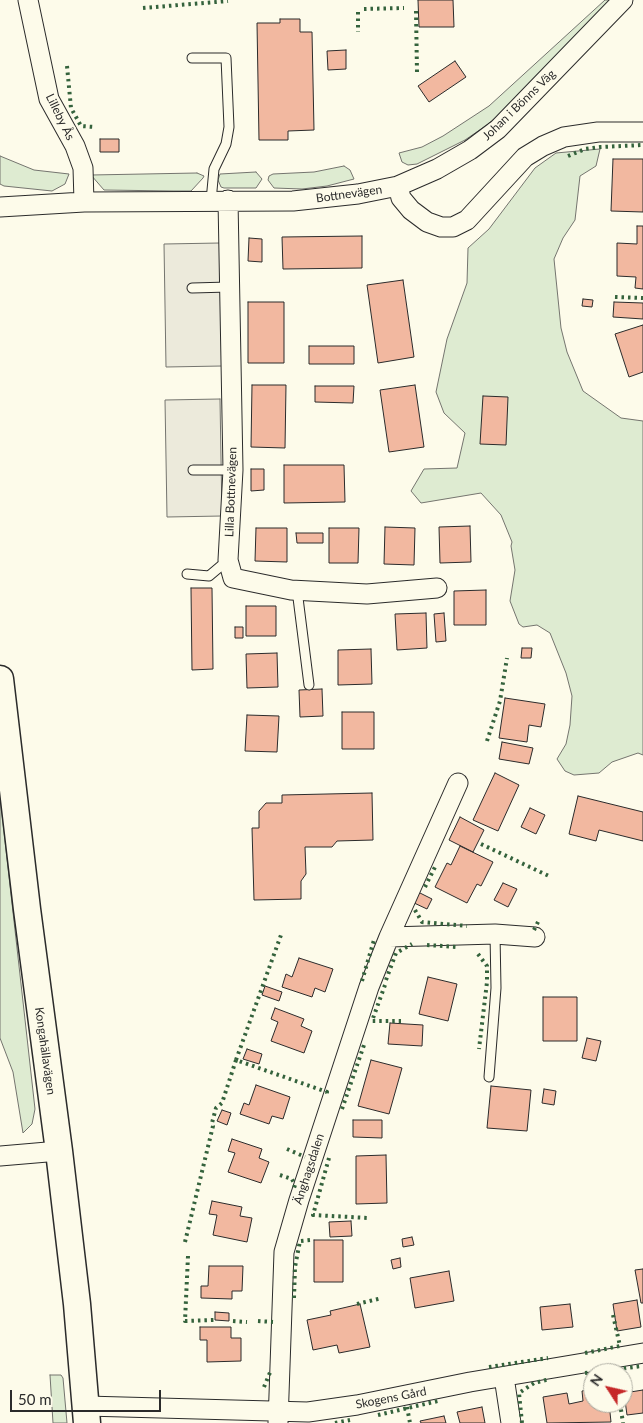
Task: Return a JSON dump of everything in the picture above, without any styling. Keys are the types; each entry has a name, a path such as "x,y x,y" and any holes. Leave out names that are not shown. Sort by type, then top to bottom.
{"street":[{"name":"Lilleby Ås","path":"28,0 49,100 75,146 83,168 84,202"},
{"name":"Johan i Bönns Väg","path":"398,186 436,170 470,150 498,129 623,0"},
{"name":"Bottnevägen","path":"0,207 84,202 293,201 358,194 398,186 401,198 411,210 427,222 441,227 453,227 467,220 525,158 542,146 564,137 598,132 643,132"},
{"name":"Lilla Bottnevägen","path":"220,200 229,287 232,470 228,560"},
{"path":"228,560 233,578 247,583 297,590 367,594 437,588"},
{"name":"Kongahällavägen","path":"0,679 27,910 59,1151 86,1414"},
{"name":"Änghagsdalen","path":"278,1417 284,1252 369,987 389,937 458,783"},
{"path":"389,937 495,934 535,937"},
{"path":"0,1156 59,1151"},
{"name":"Skogens Gård","path":"86,1414 278,1417 357,1405 643,1353"},
{"path":"504,1377 511,1423"}],"lane":[{"path":"192,58 226,58 229,127 226,144 214,169 220,200"},
{"path":"192,288 229,287"},
{"path":"193,470 232,470"},
{"path":"187,574 208,576 228,560"},
{"path":"297,590 309,685"},
{"path":"489,1077 496,988 495,934"}],"green space":[{"path":"605,0 612,0 508,107 487,125 465,140 417,164 408,165 402,162 399,153 422,147 443,136 489,106"},
{"path":"600,149 596,166 580,176 575,220 563,238 554,259 561,328 567,352 583,391 621,418 643,421 643,755 638,753 612,762 599,773 574,775 565,771 557,759 566,744 570,725 572,696 566,673 550,633 537,625 523,627 519,624 510,601 515,570 512,542 501,515 481,493 421,503 411,491 424,469 457,468 465,433 444,413 436,392 447,339 467,283 468,248 489,229 535,168 556,153"},
{"path":"0,156 34,170 69,174 65,184 52,191 4,186 0,184"},
{"path":"344,166 350,170 354,179 327,186 302,189 274,188 268,180 269,176 273,174 314,172"},
{"path":"256,172 262,179 256,188 224,188 221,187 218,180 220,174"},
{"path":"197,173 204,176 191,191 104,190 91,175"},
{"path":"0,796 35,1109 32,1124 23,1133 13,1072 0,1038"},
{"path":"50,1375 61,1375 63,1378 67,1423 53,1423"}],"shaded area":[{"path":"220,243 222,366 166,367 164,244"},
{"path":"220,399 222,516 167,517 165,400"}],"building":[{"path":"418,0 453,0 454,27 419,27"},
{"path":"280,19 300,19 300,32 312,32 314,130 288,131 288,140 259,140 257,23 280,23"},
{"path":"346,50 346,69 328,70 327,51"},
{"path":"455,61 466,77 429,102 418,86"},
{"path":"100,139 119,139 119,152 100,152"},
{"path":"613,159 643,159 643,212 611,211"},
{"path":"637,226 643,226 643,289 635,288 636,277 617,276 617,243 637,244"},
{"path":"362,236 362,268 283,269 282,237"},
{"path":"249,238 262,239 262,262 248,261"},
{"path":"403,280 414,357 378,363 367,285"},
{"path":"583,299 593,300 592,307 582,306"},
{"path":"248,302 284,302 284,363 248,363"},
{"path":"614,302 643,303 643,319 613,317"},
{"path":"643,325 643,372 629,377 615,334"},
{"path":"309,346 354,346 354,364 309,364"},
{"path":"252,385 286,385 285,448 251,447"},
{"path":"415,385 424,447 389,452 380,390"},
{"path":"315,386 354,386 353,403 315,402"},
{"path":"483,396 508,397 506,445 480,444"},
{"path":"284,465 344,465 345,502 284,503"},
{"path":"251,469 264,469 264,490 251,491"},
{"path":"470,526 471,562 440,563 439,527"},
{"path":"385,527 415,528 414,565 384,564"},
{"path":"256,528 287,528 287,562 255,561"},
{"path":"329,528 359,528 358,563 329,563"},
{"path":"296,533 323,533 323,543 297,543"},
{"path":"191,588 212,588 213,669 192,670"},
{"path":"486,590 486,625 454,625 454,591"},
{"path":"246,606 276,606 276,636 246,636"},
{"path":"426,613 427,648 397,650 395,614"},
{"path":"444,613 446,641 436,642 434,614"},
{"path":"235,627 243,627 243,638 235,638"},
{"path":"522,648 532,648 531,658 521,658"},
{"path":"371,649 372,684 338,685 338,650"},
{"path":"277,653 278,687 247,688 246,654"},
{"path":"322,689 323,716 300,717 299,690"},
{"path":"505,698 545,704 541,727 529,725 527,742 499,738"},
{"path":"342,712 374,712 374,749 342,749"},
{"path":"247,715 279,716 277,752 245,751"},
{"path":"502,742 533,748 529,764 499,759"},
{"path":"495,773 519,785 498,831 473,820"},
{"path":"372,793 373,840 337,841 332,847 305,847 306,874 301,881 301,899 254,900 252,828 259,828 259,811 266,803 282,803 282,795"},
{"path":"578,796 643,812 643,841 599,830 596,841 569,834"},
{"path":"530,808 545,815 536,834 521,827"},
{"path":"460,817 484,830 473,852 449,840"},
{"path":"460,846 493,862 481,886 477,884 467,903 435,887 447,863 451,865"},
{"path":"503,883 517,889 508,907 494,900"},
{"path":"418,892 432,899 427,909 412,902"},
{"path":"299,958 333,969 325,992 315,988 312,997 282,987 286,974 292,977"},
{"path":"428,977 457,984 448,1021 419,1014"},
{"path":"265,986 282,992 279,1001 262,995"},
{"path":"543,997 577,997 577,1041 543,1041"},
{"path":"275,1008 304,1019 301,1026 312,1031 304,1053 271,1041 278,1022 271,1019"},
{"path":"390,1023 423,1025 422,1046 388,1044"},
{"path":"587,1038 601,1041 596,1061 582,1058"},
{"path":"247,1049 262,1054 259,1064 243,1059"},
{"path":"371,1060 402,1068 389,1114 358,1106"},
{"path":"256,1085 290,1097 283,1119 272,1116 269,1124 240,1114 244,1103 249,1105"},
{"path":"491,1086 531,1090 527,1131 487,1128"},
{"path":"544,1089 556,1091 554,1105 542,1103"},
{"path":"222,1110 231,1113 227,1125 217,1121"},
{"path":"353,1120 382,1120 382,1138 353,1137"},
{"path":"232,1139 262,1149 259,1158 269,1162 261,1183 228,1172 235,1153 228,1151"},
{"path":"386,1155 387,1203 356,1204 356,1156"},
{"path":"212,1201 242,1207 240,1216 252,1218 247,1242 213,1235 217,1215 209,1214"},
{"path":"351,1221 352,1236 330,1237 329,1222"},
{"path":"412,1237 414,1245 403,1247 402,1239"},
{"path":"314,1240 343,1240 343,1282 314,1282"},
{"path":"400,1258 401,1267 393,1269 391,1260"},
{"path":"209,1266 243,1266 242,1291 232,1291 232,1299 201,1298 201,1286 208,1286"},
{"path":"643,1269 643,1303 641,1303 635,1270"},
{"path":"449,1271 454,1301 415,1308 410,1278"},
{"path":"637,1300 641,1327 617,1331 613,1304"},
{"path":"360,1304 370,1347 339,1353 337,1345 313,1350 307,1320 331,1315 330,1311"},
{"path":"570,1304 573,1327 542,1330 540,1307"},
{"path":"215,1312 229,1313 229,1321 215,1320"},
{"path":"200,1327 231,1327 231,1338 241,1338 241,1361 207,1362 207,1340 200,1340"},
{"path":"643,1390 643,1413 627,1415 627,1413 633,1413 633,1392"},
{"path":"567,1393 569,1404 583,1401 583,1413 610,1413 611,1422 547,1423 543,1397"},
{"path":"482,1407 485,1423 460,1423 457,1412"},
{"path":"444,1416 446,1423 421,1423 420,1421"}],"hedge":[{"path":"143,8 228,1"},
{"path":"364,9 404,8"},
{"path":"416,11 417,72"},
{"path":"358,12 358,32"},
{"path":"67,66 71,108 81,126 94,127"},
{"path":"568,156 585,149 643,145"},
{"path":"615,297 643,298"},
{"path":"487,741 500,701 507,658"},
{"path":"481,844 551,877"},
{"path":"425,887 435,867"},
{"path":"415,910 422,922 467,926"},
{"path":"534,930 539,920"},
{"path":"236,1060 281,935"},
{"path":"362,981 374,940"},
{"path":"386,980 396,953 412,944"},
{"path":"427,945 457,947"},
{"path":"478,954 487,966 487,982 479,1049"},
{"path":"385,985 372,1021 401,1021"},
{"path":"342,1109 364,1045"},
{"path":"185,1242 216,1108 222,1103 236,1060 327,1092 326,1094"},
{"path":"287,1149 305,1157"},
{"path":"329,1158 313,1215 369,1218"},
{"path":"280,1175 292,1179 295,1185 294,1188"},
{"path":"294,1298 295,1267 300,1241 310,1240"},
{"path":"188,1256 185,1321 214,1320"},
{"path":"357,1304 382,1298"},
{"path":"585,1353 620,1346 613,1315"},
{"path":"233,1321 247,1322"},
{"path":"258,1321 273,1322"},
{"path":"489,1367 548,1358"},
{"path":"633,1367 642,1366"},
{"path":"264,1387 271,1370"},
{"path":"522,1423 519,1393 534,1383 550,1379"},
{"path":"378,1415 438,1401"},
{"path":"407,1407 410,1423"},
{"path":"622,1413 623,1423"},
{"path":"335,1423 350,1420"}]}
